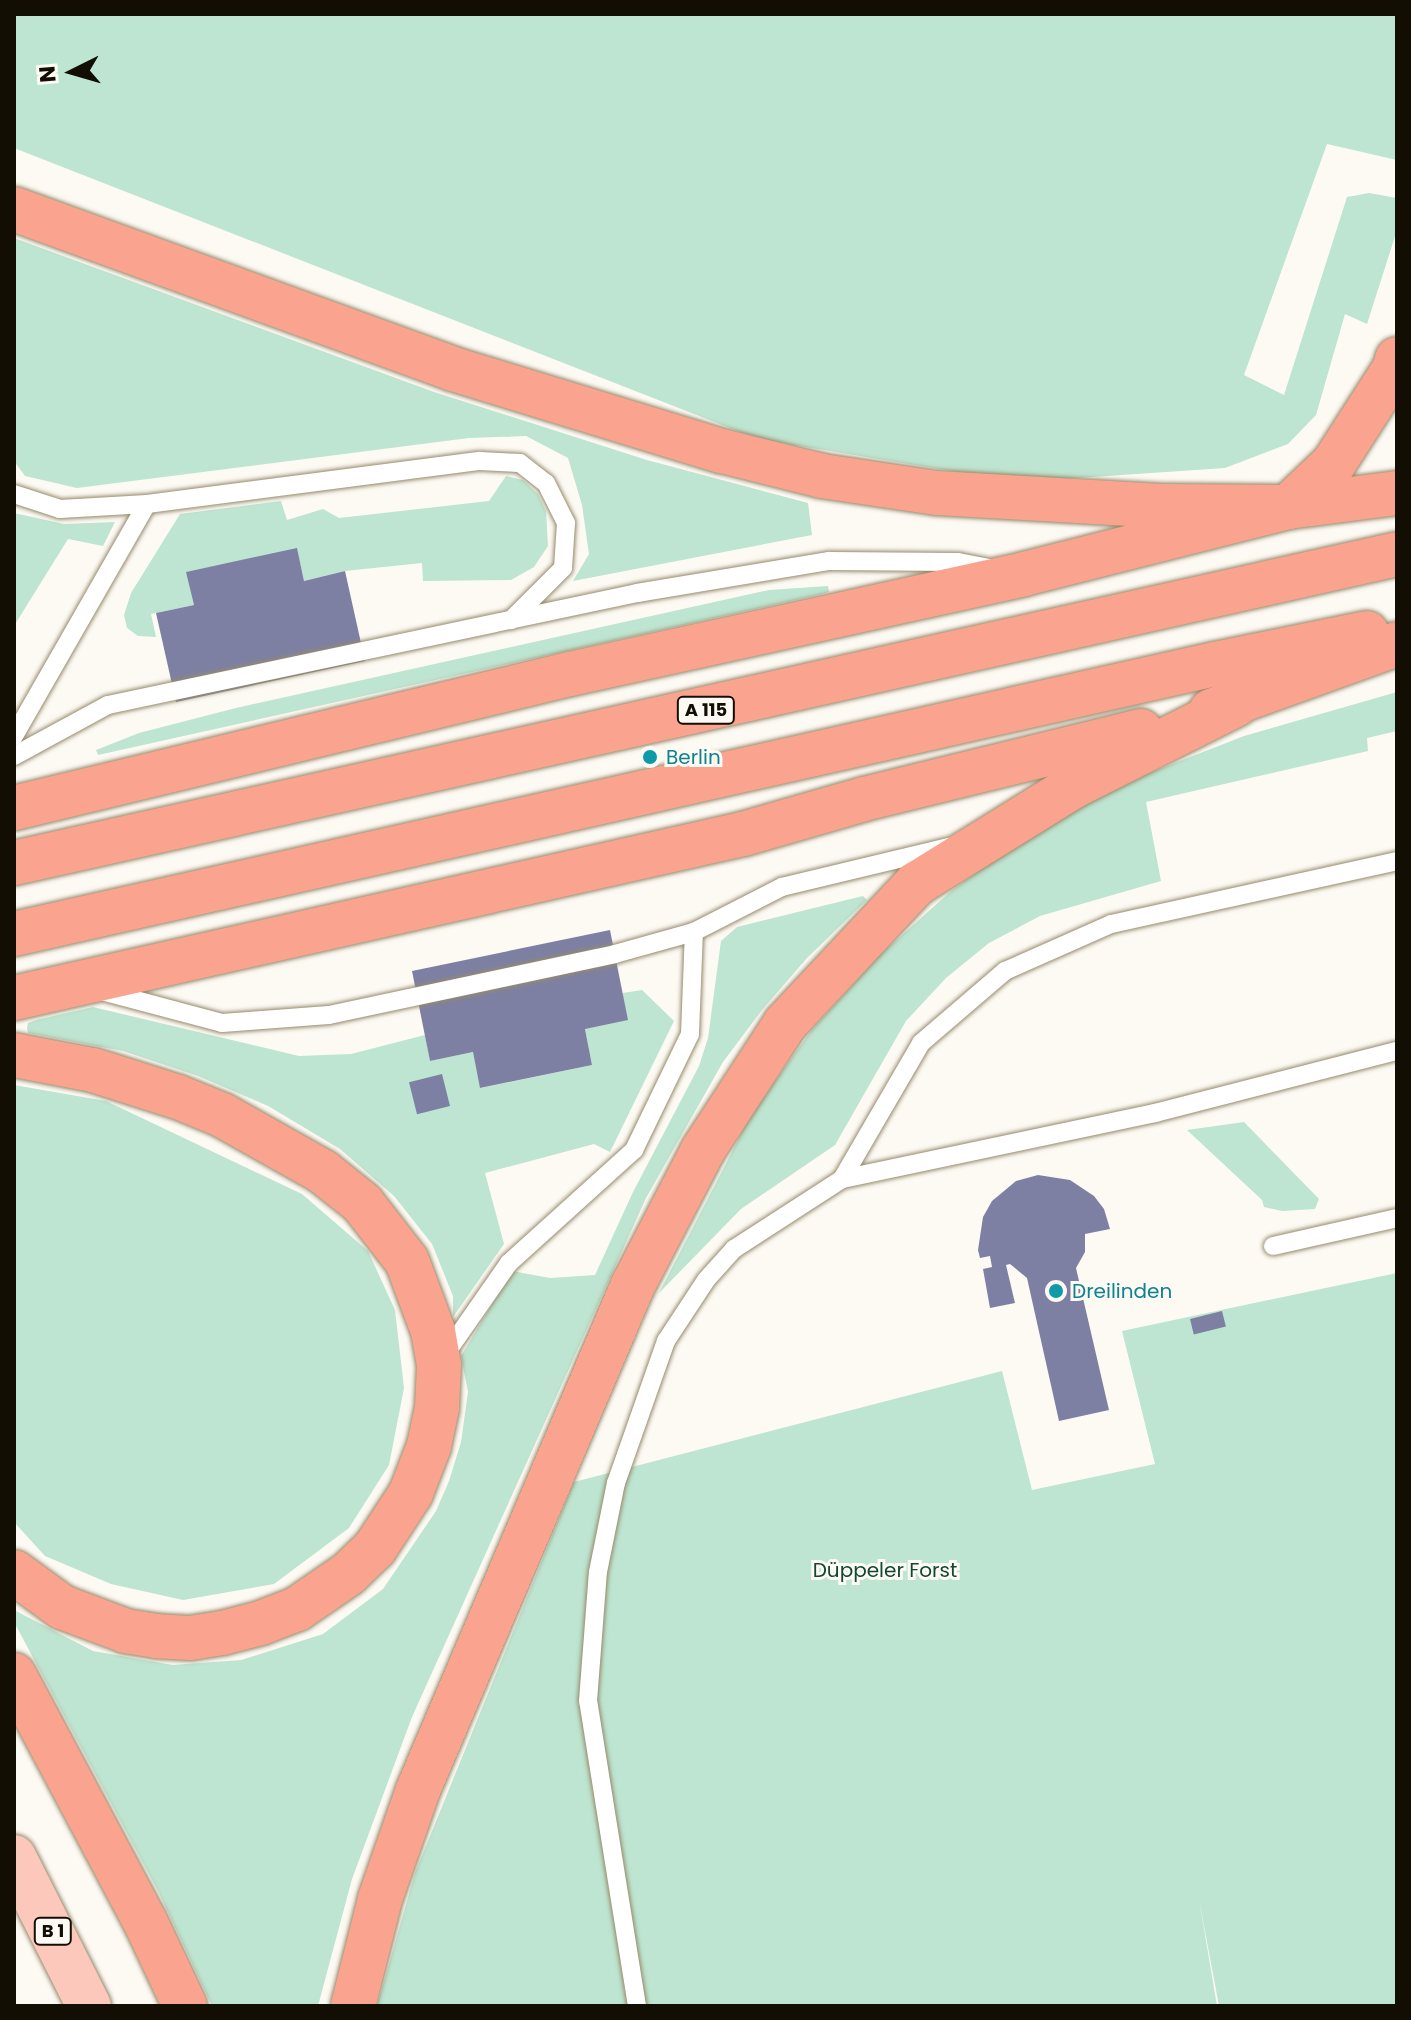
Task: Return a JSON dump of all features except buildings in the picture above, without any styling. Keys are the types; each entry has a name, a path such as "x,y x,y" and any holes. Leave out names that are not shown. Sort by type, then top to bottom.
{"highway":[{"path":"14,209 453,369 722,451 822,476 937,493 1161,506 1288,507 1334,463 1395,368 1397,359"},
{"path":"14,808 570,674 1024,574 1288,507 1397,493"},
{"name":"A 115","path":"14,863 1397,554"},
{"path":"14,934 1199,667 1397,627"},
{"path":"14,998 743,834 864,799 1074,749 1237,704 1397,644"},
{"path":"353,2006 380,1899 418,1790 633,1285 703,1150 785,1024 916,884 1074,786 1237,704"},
{"path":"14,1055 93,1070 178,1097 222,1115 323,1172 362,1203 407,1261 430,1320 439,1365 431,1433 411,1493 375,1548 348,1574 297,1609 222,1633 190,1638 157,1636 126,1631 62,1607 14,1572"},
{"path":"14,1675 145,1921 185,2006"}],"main road":[{"name":"B 1","path":"14,1857 89,2006"}],"lane":[{"path":"14,494 60,509 147,504 480,461 520,463 546,483 566,523 563,568 511,620"},
{"path":"14,736 147,504"},
{"path":"14,756 108,705 637,593 829,561 958,562 1024,574"},
{"path":"76,984 222,1023 329,1015 615,954 694,932 782,887 994,836"},
{"path":"842,1179 921,1043 1005,971 1111,924 1397,861"},
{"path":"439,1365 509,1263 634,1150 690,1034 694,932"},
{"path":"637,2006 588,1701 598,1572 616,1483 666,1341 706,1280 734,1249 842,1179 1155,1113 1397,1051"},
{"path":"1273,1246 1397,1218"}],"green space":[{"path":"14,14 1397,14 1397,160 1327,144 1244,375 1284,395 1347,197 1369,193 1397,198 1397,230 1367,324 1345,314 1316,415 1288,444 1225,468 1018,482 758,439 14,148"},
{"path":"14,238 434,392 647,460 808,503 812,535 573,581 589,554 582,505 568,458 526,436 469,438 77,488 25,476 14,461"},
{"path":"506,476 523,480 538,494 546,511 548,546 534,567 511,580 423,581 422,563 345,571 304,581 297,549 187,572 194,605 151,614 156,637 138,636 127,628 124,615 131,593 180,514 281,501 287,520 323,509 339,518 489,501"},
{"path":"14,513 64,524 115,522 103,546 68,539 14,626"},
{"path":"828,586 829,592 818,595 98,755 96,750 139,733 236,708 769,590"},
{"path":"1397,692 1397,731 1367,738 1368,751 1146,802 1161,881 1040,916 989,943 946,978 906,1021 835,1145 741,1209 659,1293 751,1115 811,1031 880,955 950,892 1035,830 1134,779 1244,736"},
{"path":"863,896 867,900 807,958 723,1062 646,1198 412,1717 352,1879 318,2006 212,2006 159,1893 14,1622 14,1610 93,1651 173,1665 241,1660 323,1634 383,1589 436,1511 449,1481 461,1442 468,1392 461,1356 512,1271 550,1278 595,1275 633,1192 699,1066 708,1038 721,941 737,927"},
{"path":"642,990 674,1021 610,1152 594,1144 485,1173 504,1244 453,1317 453,1296 432,1244 394,1196 340,1149 268,1106 198,1076 123,1051 28,1033 27,1028 28,1023 36,1020 93,1007 299,1056 351,1054 425,1035 430,1061 473,1052 481,1088 592,1065 585,1029 623,993"},
{"path":"14,1085 106,1101 302,1194 368,1251 395,1310 404,1388 389,1465 349,1528 274,1584 183,1600 111,1584 45,1556 14,1522"},
{"path":"1244,1122 1319,1199 1315,1209 1282,1211 1264,1207 1262,1200 1187,1130"},
{"name":"Düppeler Forst","path":"1397,1273 1397,2006 1219,2006 1199,1899 1217,2006 377,2006 415,1873 574,1482 1002,1371 1032,1490 1155,1464 1122,1331"}],"place":[{"name":"Berlin","path":"650,757"},
{"name":"Dreilinden","path":"1056,1291"}]}
